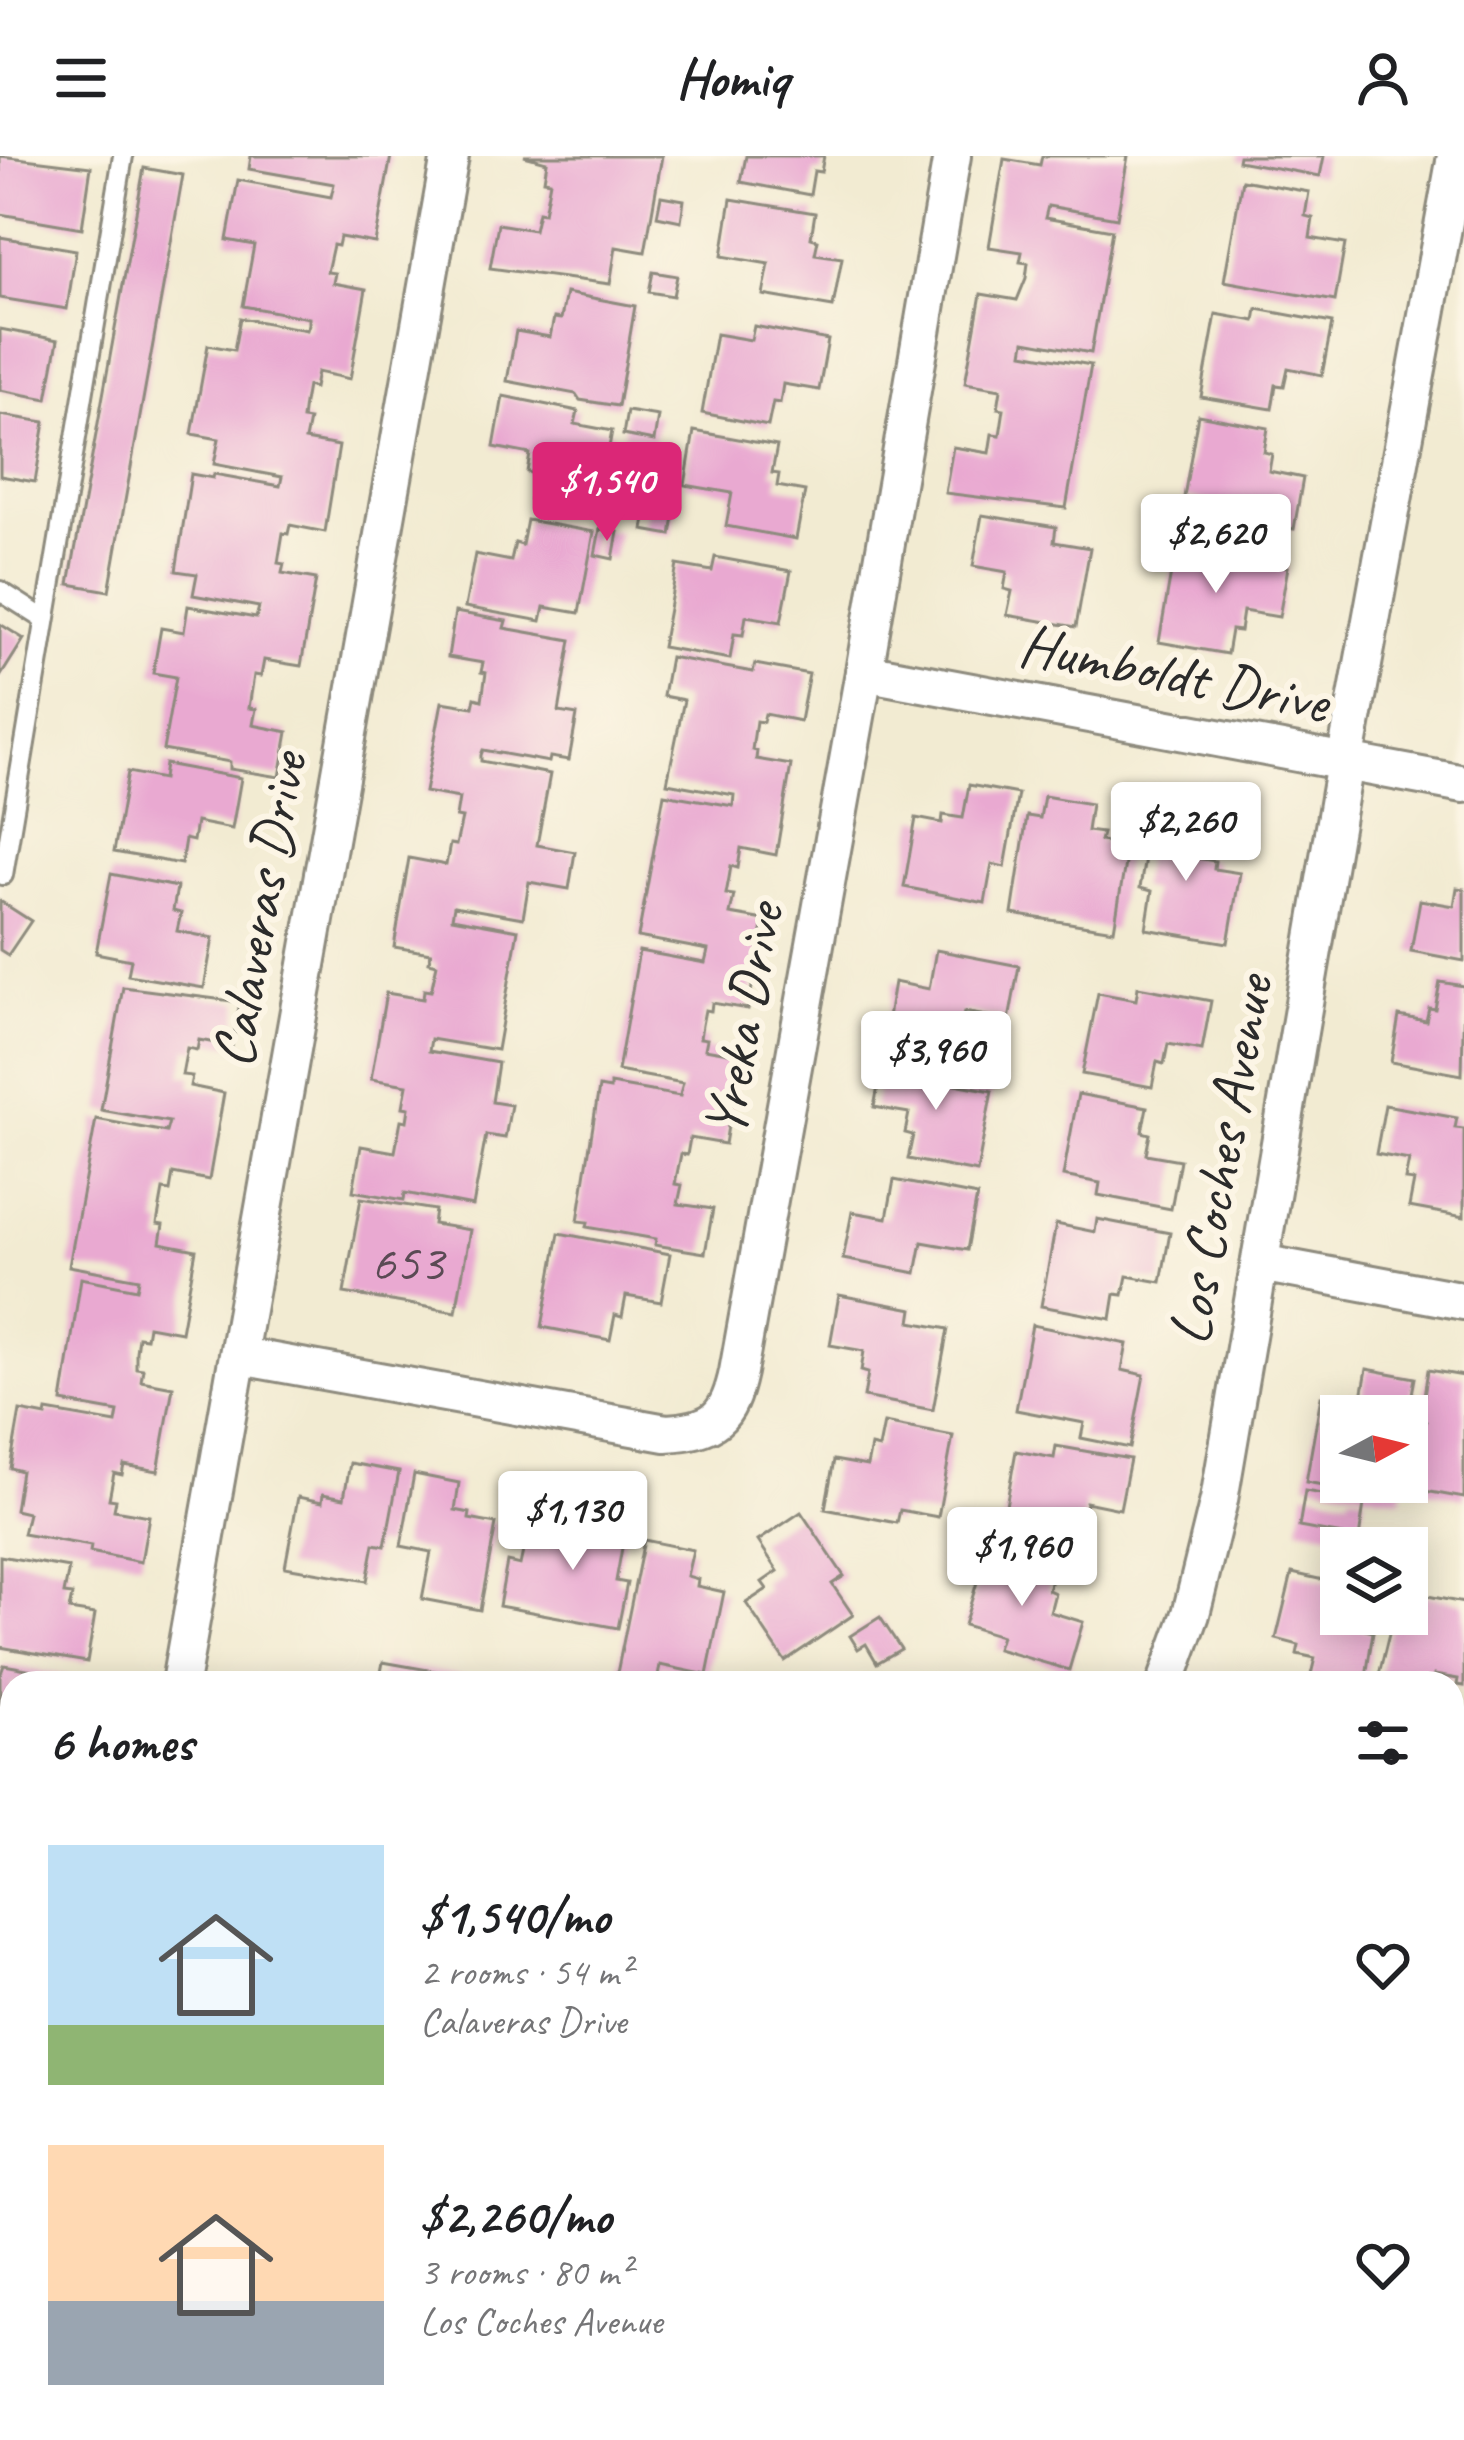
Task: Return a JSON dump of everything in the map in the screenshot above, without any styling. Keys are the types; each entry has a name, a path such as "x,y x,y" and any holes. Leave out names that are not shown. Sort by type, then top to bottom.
{"street":[{"name":"Calaveras Drive","path":"182,1671 450,156"},
{"name":"Yreka Drive","path":"240,1356 666,1432 703,1428 726,1409 738,1372 952,156"},
{"name":"Los Coches Avenue","path":"1170,1671 1206,1556 1345,763 1450,268 1456,156"},
{"name":"Humboldt Drive","path":"864,672 1464,784"},
{"path":"1261,1263 1464,1301"}],"lane":[{"path":"3,874 123,156"},
{"path":"0,591 44,619"}],"building":[{"path":"0,156 91,167 82,228 0,214"},
{"path":"251,156 391,156 375,243 340,237 338,246 333,245 327,272 335,273 333,283 366,289 350,379 317,372 314,388 307,386 304,403 302,419 309,420 305,440 339,446 325,532 290,525 288,534 283,533 278,563 284,564 282,573 316,579 301,666 264,660 261,676 254,675 249,708 256,709 253,725 288,732 280,777 163,750 176,677 153,673 161,628 184,632 188,606 256,618 259,607 193,595 197,574 176,571 191,474 280,486 282,477 214,464 219,439 192,434 208,345 234,350 240,318 307,330 309,324 309,318 243,306 254,245 227,240 238,180 331,197 334,184 249,169"},
{"path":"524,156 662,156 645,252 616,247 610,284 490,268 498,224 534,230 538,212 544,213 550,181 544,180 547,162"},
{"path":"746,156 824,156 821,172 814,171 810,195 741,182"},
{"path":"1042,156 1128,156 1117,218 1048,206 1045,218 1112,230 1091,353 1025,341 1023,353 1091,365 1066,508 945,493 953,447 989,453 992,434 1000,435 1001,389 965,383 981,294 1017,300 1026,278 1028,263 1020,262 1022,252 989,247 1004,159 1040,165"},
{"path":"1239,156 1324,156 1320,176 1238,161"},
{"path":"144,168 183,175 109,591 69,584"},
{"path":"1242,180 1309,192 1305,216 1313,218 1310,238 1345,244 1335,301 1224,281"},
{"path":"661,196 684,200 681,221 657,216"},
{"path":"731,199 815,213 811,238 818,240 815,254 842,258 833,307 763,295 769,264 722,256"},
{"path":"0,237 76,250 67,309 0,298"},
{"path":"653,272 677,276 673,296 649,292"},
{"path":"566,293 635,306 618,406 507,381 516,331 550,337 554,318 561,319"},
{"path":"1257,309 1332,323 1322,375 1288,368 1284,386 1276,385 1272,409 1201,397 1216,314 1255,321"},
{"path":"754,326 828,340 819,390 783,384 768,426 702,413 716,334 751,340"},
{"path":"0,329 58,340 47,399 0,390"},
{"path":"503,396 578,411 575,424 612,431 597,512 530,499 535,474 527,472 530,454 494,447"},
{"path":"627,411 658,416 654,441 623,435"},
{"path":"0,415 45,422 35,482 0,476"},
{"path":"1198,415 1268,428 1264,452 1272,454 1269,471 1303,478 1294,529 1220,516 1222,504 1184,497"},
{"path":"694,431 777,446 772,473 779,474 777,486 805,491 796,539 726,526 732,493 685,485"},
{"path":"648,499 676,504 671,535 643,530"},
{"path":"982,515 1056,527 1054,542 1090,548 1076,627 1007,615 1012,591 1004,589 1007,572 973,566"},
{"path":"527,520 594,532 579,613 544,607 541,621 465,607 475,554 511,561 515,543 522,545"},
{"path":"600,529 618,532 613,559 595,555"},
{"path":"1177,538 1220,546 1218,554 1288,567 1279,617 1243,611 1240,631 1231,630 1227,654 1159,642"},
{"path":"715,557 791,571 781,622 746,616 743,635 734,634 730,659 662,647 677,565 712,571"},
{"path":"455,612 506,621 504,628 571,640 559,712 577,715 569,760 550,757 549,762 483,750 481,755 481,761 550,774 537,845 575,852 569,889 529,882 523,918 454,906 452,918 518,930 497,1050 431,1039 429,1051 498,1063 492,1102 511,1105 505,1138 486,1135 473,1206 405,1193 404,1200 353,1191 361,1146 395,1152 401,1120 407,1121 409,1108 403,1107 407,1085 371,1079 386,993 423,999 424,990 431,991 437,964 429,962 431,953 394,947 409,858 446,865 462,818 456,817 459,798 425,792 442,702 473,707 475,698 482,700 483,663 448,657"},
{"path":"0,624 24,639 0,677"},
{"path":"670,657 753,672 755,664 809,674 800,721 765,714 763,722 756,721 752,750 757,751 756,759 791,765 776,855 741,848 738,868 731,866 726,894 734,895 730,914 764,920 748,1009 712,1003 702,1025 705,1049 740,1055 725,1144 690,1138 675,1184 682,1185 678,1204 713,1209 705,1253 655,1245 656,1239 587,1227 588,1222 578,1221 599,1087 610,1089 610,1084 680,1096 683,1083 618,1071 639,951 705,963 708,950 638,937 664,794 733,806 734,795 667,783 684,700 663,696"},
{"path":"165,764 241,778 232,829 196,822 193,841 185,839 181,864 114,852 128,772 163,779"},
{"path":"969,785 1018,794 1005,867 992,864 985,903 904,887 916,818 942,823 943,815 963,818"},
{"path":"1044,796 1091,804 1087,831 1102,833 1100,841 1128,845 1114,930 1012,914 1027,816 1040,818"},
{"path":"1152,815 1202,824 1196,858 1215,861 1214,869 1240,873 1228,943 1146,929 1152,891 1140,888"},
{"path":"111,874 177,887 173,911 181,913 177,931 213,938 204,988 128,975 131,960 96,953"},
{"path":"1457,888 1464,889 1464,961 1411,951 1420,900 1454,906"},
{"path":"0,901 31,921 8,955 0,950"},
{"path":"936,950 1019,966 1009,1020 964,1012 958,1043 886,1029 894,982 929,989"},
{"path":"1440,982 1464,986 1462,1075 1391,1062 1399,1016 1426,1021 1429,1008 1435,1009"},
{"path":"123,987 240,1002 232,1046 199,1040 197,1050 187,1048 182,1075 192,1076 190,1086 224,1093 209,1180 173,1173 170,1191 163,1190 157,1224 163,1225 160,1243 196,1250 181,1332 148,1326 146,1338 138,1337 136,1368 143,1369 141,1381 173,1387 158,1471 124,1465 122,1475 114,1473 109,1499 116,1500 114,1510 149,1516 141,1562 90,1552 91,1546 23,1534 28,1513 15,1510 21,1471 10,1468 20,1411 116,1423 118,1412 62,1402 81,1278 137,1289 139,1279 69,1266 96,1119 166,1132 169,1122 101,1110"},
{"path":"1138,987 1211,1001 1202,1050 1168,1044 1164,1064 1157,1062 1152,1087 1082,1074 1098,993 1136,1000"},
{"path":"884,1057 957,1071 955,1084 992,1091 977,1172 908,1159 913,1135 905,1133 909,1113 874,1107"},
{"path":"1078,1094 1147,1107 1142,1132 1150,1134 1146,1154 1180,1160 1171,1209 1098,1195 1100,1183 1063,1176"},
{"path":"1385,1105 1457,1118 1455,1128 1464,1129 1464,1217 1409,1207 1414,1181 1405,1180 1409,1160 1376,1154"},
{"path":"894,1180 977,1196 967,1250 922,1242 916,1273 843,1259 852,1212 887,1218"},
{"path":"361,1198 435,1210 433,1224 470,1230 456,1312 344,1293"},
{"path":"1097,1219 1170,1233 1161,1282 1127,1276 1123,1295 1115,1294 1111,1319 1041,1306 1056,1224 1095,1232"},
{"path":"559,1233 670,1254 661,1302 626,1296 622,1317 615,1315 610,1340 542,1327"},
{"path":"839,1295 913,1309 911,1322 948,1329 933,1410 864,1397 868,1373 861,1371 864,1351 830,1345"},
{"path":"1032,1325 1127,1344 1122,1370 1144,1375 1130,1448 1081,1438 1084,1423 1016,1410"},
{"path":"1367,1369 1415,1378 1412,1394 1420,1395 1362,1395"},
{"path":"1428,1370 1464,1376 1464,1498 1428,1492 1428,1395 1424,1395"},
{"path":"1320,1402 1320,1485 1306,1482"},
{"path":"884,1423 953,1436 938,1517 900,1510 897,1523 825,1509 834,1460 867,1466 871,1446 879,1448"},
{"path":"1056,1446 1130,1459 1120,1509 1086,1502 1083,1522 1075,1521 1070,1546 1001,1533 1016,1451 1054,1458"},
{"path":"350,1463 399,1472 385,1546 374,1544 367,1581 285,1567 298,1497 322,1502 323,1494 344,1498"},
{"path":"414,1474 459,1483 455,1510 470,1513 469,1519 496,1524 480,1610 422,1599 431,1552 401,1546"},
{"path":"1305,1491 1320,1494 1320,1503 1364,1503 1361,1527 1320,1527 1320,1531 1299,1527"},
{"path":"578,1506 628,1515 616,1581 627,1583 618,1628 499,1606 507,1562 520,1565 525,1542 550,1547 552,1538 571,1542"},
{"path":"801,1512 844,1576 832,1584 853,1615 785,1661 746,1603 767,1589 762,1582 778,1571 758,1541"},
{"path":"644,1540 693,1550 687,1576 698,1579 697,1586 724,1592 708,1671 660,1665 659,1671 617,1671"},
{"path":"988,1546 1055,1566 1048,1590 1055,1593 1050,1612 1083,1622 1069,1670 997,1649 1001,1636 964,1625"},
{"path":"0,1556 69,1568 64,1594 72,1595 69,1610 95,1614 87,1662 0,1647"},
{"path":"1292,1573 1320,1579 1320,1635 1373,1635 1367,1671 1312,1671 1315,1658 1297,1654 1299,1645 1276,1639"},
{"path":"1428,1596 1464,1603 1464,1671 1380,1671 1389,1635 1428,1635"},
{"path":"880,1617 901,1649 877,1663 866,1644 858,1649 850,1636"},
{"path":"383,1662 434,1671 381,1671"},
{"path":"4,1665 38,1671 2,1671"}]}
